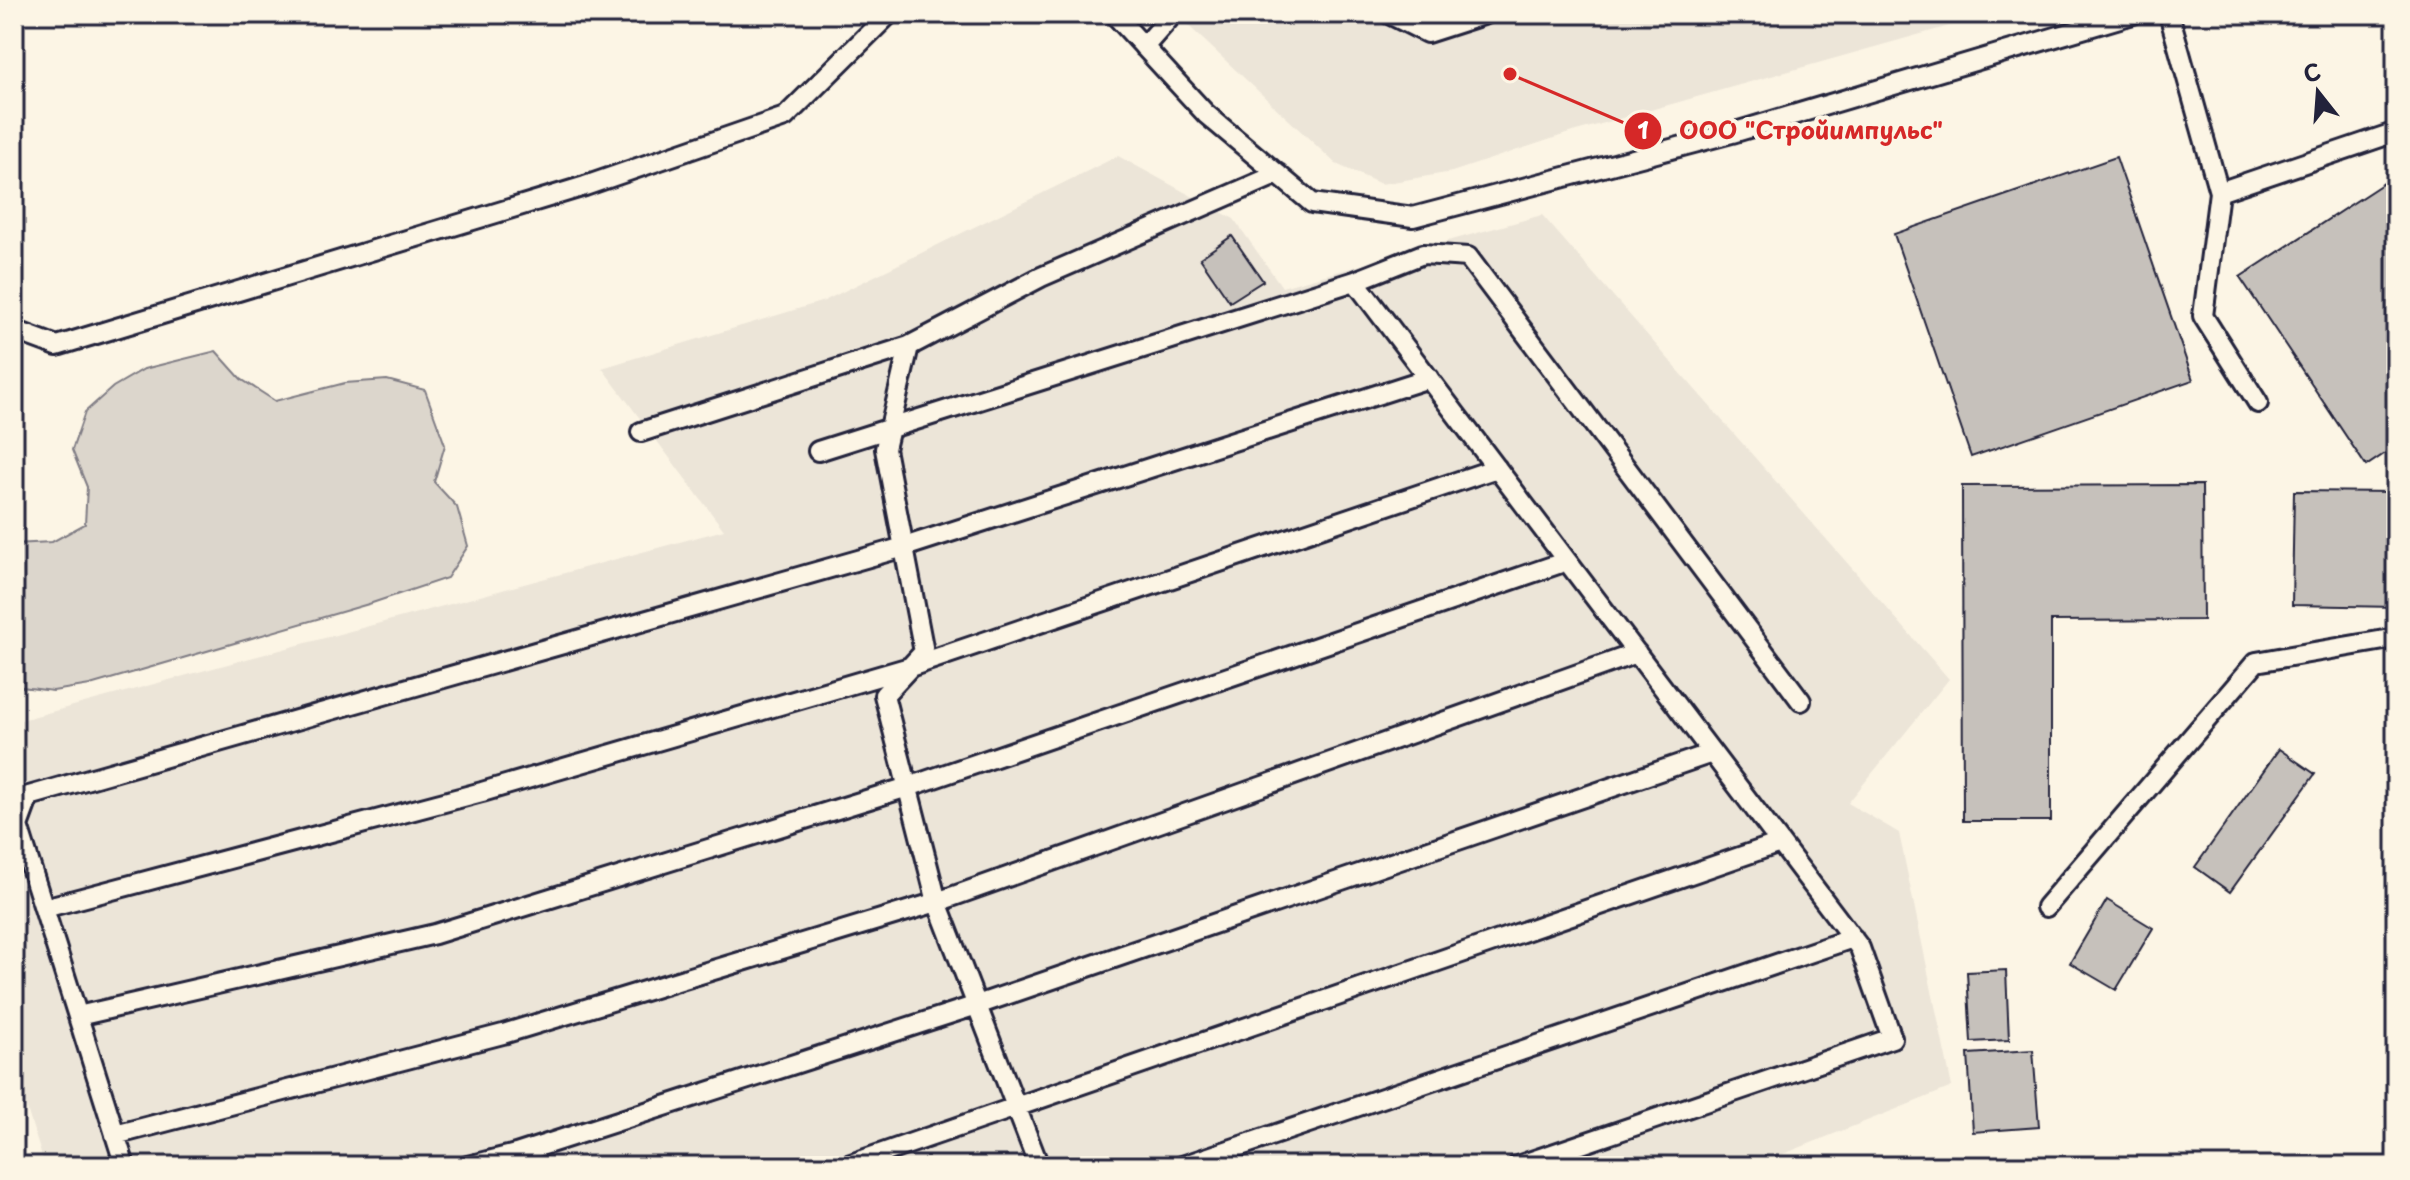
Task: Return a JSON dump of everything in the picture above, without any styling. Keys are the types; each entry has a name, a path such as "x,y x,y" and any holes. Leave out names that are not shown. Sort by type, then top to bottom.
{"lane":[{"path":"14,330 57,346 585,186 785,117 889,14"},
{"path":"1114,14 1206,114 1312,203 1413,217 1732,133 2133,14"},
{"path":"1144,47 1173,14"},
{"path":"1389,14 1427,33 1486,14"},
{"path":"2169,14 2219,192 2203,316 2258,403"},
{"path":"2219,192 2396,132"},
{"path":"641,432 909,346 1041,277 1278,174"},
{"path":"818,451 1355,281 1423,254 1468,257 1801,701"},
{"path":"1355,281 1853,938 1860,948 1892,1038 1517,1166"},
{"path":"909,346 885,449 924,652 884,695 937,902 1039,1166"},
{"path":"125,1166 18,826 29,796 904,547 1429,378"},
{"path":"44,908 482,792 910,667 1497,468"},
{"path":"78,1016 435,934 908,787 1567,561"},
{"path":"2046,907 2256,662 2396,638"},
{"path":"115,1135 503,1034 937,902 1637,653"},
{"path":"468,1166 516,1154 977,1005 1712,753"},
{"path":"845,1166 1780,843"},
{"path":"1182,1166 1853,938"}],"shaded area":[{"path":"1176,14 1992,14 1569,133 1452,172 1381,184 1336,164"},
{"path":"1118,156 1234,219 1282,287 1542,215 1949,679 1848,803 1899,833 1952,1087 1753,1166 45,1166 14,1068 14,722 724,530 602,368 824,301"},
{"path":"216,351 241,379 275,401 345,383 387,380 425,390 445,445 434,482 457,507 468,546 447,578 372,603 90,685 53,691 14,686 14,544 52,542 85,524 87,487 72,450 85,412 113,387 144,369"}],"building":[{"path":"2116,157 2193,380 1971,457 1894,234"},
{"path":"2396,175 2396,446 2366,466 2240,277"},
{"path":"1232,236 1263,281 1230,302 1200,258"},
{"path":"2202,485 2203,620 2051,621 2051,821 1963,821 1962,486"},
{"path":"2294,491 2396,492 2396,607 2292,605"},
{"path":"2279,749 2315,774 2230,892 2195,867"},
{"path":"2107,900 2153,928 2116,990 2070,963"},
{"path":"2006,970 2009,1040 1971,1042 1967,972"},
{"path":"2033,1050 2039,1127 1973,1132 1968,1054"}],"place":[{"name":"ООО \"Стройимпульс\"","path":"1510,74"}]}
